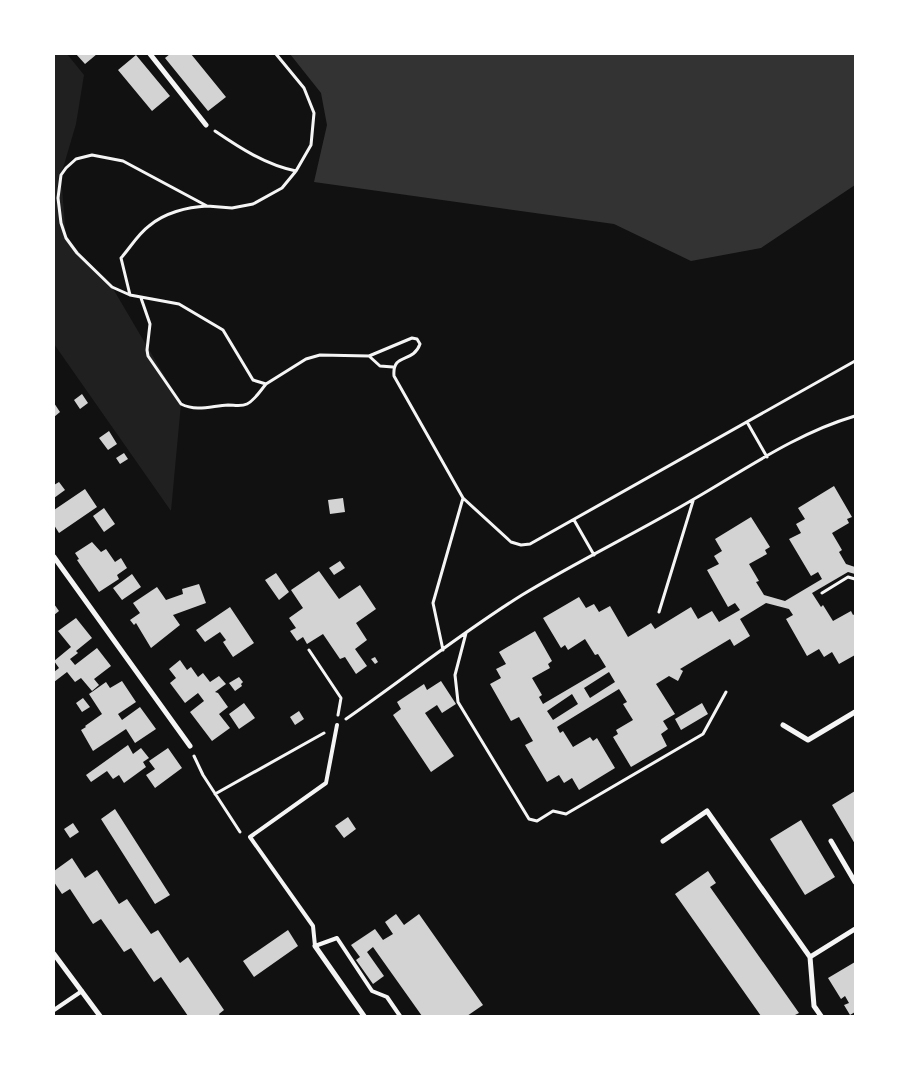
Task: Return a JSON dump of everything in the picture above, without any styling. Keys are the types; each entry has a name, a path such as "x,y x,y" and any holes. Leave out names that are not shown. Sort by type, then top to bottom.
{"street":[{"path":"150,54 206,125"},
{"path":"54,557 190,746"},
{"path":"783,725 808,740 855,712"},
{"path":"663,841 707,811 810,957 814,1006 821,1016"},
{"path":"831,841 855,882"},
{"path":"810,957 855,929"},
{"path":"315,946 364,1016"},
{"path":"54,954 100,1016"}],"lane":[{"path":"337,725 326,783 250,837 313,926 315,946 336,938 372,991 387,997 400,1016"},
{"path":"54,1010 82,991"}],"path":[{"path":"130,295 121,258 149,226 167,216 190,207 232,208 253,204 282,188 296,171 311,146 314,113 304,88 276,54"},
{"path":"206,125 239,147 267,162 296,171"},
{"path":"207,206 122,161 92,155 76,159 60,175 58,198 61,223 66,238 77,253 112,287 130,295 178,304 223,330 253,380 266,384"},
{"path":"141,297 150,324 148,356 181,404 189,408 203,409 227,405 245,406 254,400 266,384 306,359 320,355 369,356 412,338 417,339 420,344 419,348 412,356 397,361 393,367 394,376 463,498 511,542 520,545 530,544 574,520 855,361"},
{"path":"369,356 380,366 393,367"},
{"path":"216,794 337,725 400,682 467,631 523,595 808,433 855,416"},
{"path":"747,422 767,457"},
{"path":"443,650 433,603 463,498"},
{"path":"659,612 693,500"},
{"path":"574,520 594,555"},
{"path":"822,593 848,577 855,579"},
{"path":"467,631 455,675 458,702 529,819 537,821 553,811 566,814 703,734 726,692"},
{"path":"309,650 341,698 337,725"}],"shaded area":[{"path":"54,54 67,54 84,75 76,124 61,175 66,238 112,287 181,404 171,511 54,344"},
{"path":"290,54 855,54 855,185 761,248 691,261 614,224 314,182 327,125 321,93"}],"building":[{"path":"76,54 97,54 85,64"},
{"path":"170,54 191,54 226,97 208,111 165,58"},
{"path":"136,55 170,96 152,111 118,70"},
{"path":"82,394 88,403 80,409 74,400"},
{"path":"54,403 60,412 54,417"},
{"path":"109,431 117,444 108,450 99,438"},
{"path":"124,453 128,459 120,464 116,458"},
{"path":"59,482 65,490 54,498 54,485"},
{"path":"834,486 852,517 847,519 849,523 832,533 842,550 839,552 846,564 855,567 855,574 848,572 812,593 821,607 823,605 833,621 851,611 853,615 855,614 855,655 839,664 832,652 824,657 819,649 807,656 786,619 793,615 789,609 766,603 740,619 750,636 734,646 730,639 680,669 683,671 678,681 669,676 656,684 675,714 663,721 668,729 661,734 667,746 631,767 613,737 618,734 616,730 633,720 623,704 627,702 619,689 557,727 560,733 563,731 573,747 590,737 593,741 597,738 615,768 579,790 572,778 564,783 559,775 547,782 525,745 533,741 519,717 511,721 490,684 501,678 496,669 506,664 499,652 535,631 552,661 548,664 550,668 532,678 542,695 539,697 543,704 606,667 598,654 595,655 585,639 568,650 565,645 561,648 543,618 579,597 586,608 594,604 599,612 610,606 628,637 651,623 655,629 691,607 698,619 712,611 719,622 740,610 735,603 728,607 707,570 719,564 714,556 722,551 715,539 751,517 770,547 765,550 767,554 749,564 759,581 756,582 764,595 785,601 822,579 818,572 811,576 789,539 801,533 796,524 805,519 798,508","holes":["609,672 615,682 590,698 584,688","572,694 578,704 553,720 547,711"]},
{"path":"85,489 97,507 59,533 54,525 54,510"},
{"path":"343,498 345,512 330,514 328,500"},
{"path":"104,508 115,524 104,532 93,516"},
{"path":"92,542 101,552 106,549 115,562 121,558 127,568 117,575 119,579 99,592 77,560 79,559 75,553"},
{"path":"340,561 345,568 334,575 329,568"},
{"path":"319,571 339,599 360,585 376,609 356,623 367,640 355,649 367,666 356,674 345,657 340,659 323,634 307,644 303,637 297,641 290,631 296,628 289,618 303,608 291,590"},
{"path":"276,573 289,592 279,600 265,580"},
{"path":"132,574 141,587 122,600 113,588"},
{"path":"199,584 206,603 173,615 180,625 151,648 136,623 134,625 130,620 140,613 133,603 157,587 166,600 183,594 182,589"},
{"path":"54,604 59,611 54,615"},
{"path":"230,607 254,643 233,657 223,642 226,640 220,632 205,642 196,630"},
{"path":"76,618 92,638 76,651 78,653 70,659 75,665 97,648 111,666 94,679 99,685 92,691 81,678 75,682 67,672 54,682 54,672 59,668 54,661 71,647 58,631"},
{"path":"375,657 378,662 375,664 371,659"},
{"path":"180,660 187,670 191,667 198,677 203,673 210,682 219,676 226,684 215,692 218,693 228,707 219,714 230,728 212,741 190,712 204,701 198,693 185,703 170,683 176,678 169,669"},
{"path":"239,677 243,682 242,686 235,691 229,683"},
{"path":"122,681 136,702 118,714 122,720 140,707 156,729 135,743 126,729 93,751 81,730 102,714 89,694 106,682 110,688"},
{"path":"441,681 456,704 442,713 437,705 425,713 454,756 431,772 393,715 401,709 397,702 424,684 427,690"},
{"path":"83,698 90,707 82,712 76,703"},
{"path":"244,703 255,718 239,729 229,714"},
{"path":"702,703 708,714 681,730 675,719"},
{"path":"299,711 304,719 295,725 290,717"},
{"path":"128,745 133,754 141,748 149,758 143,762 146,767 124,783 119,775 113,779 107,771 91,782 86,775"},
{"path":"168,748 182,768 155,788 146,775 155,769 149,761"},
{"path":"855,791 855,844 832,805"},
{"path":"115,809 170,895 155,904 101,819"},
{"path":"348,817 356,829 344,838 335,826"},
{"path":"801,820 835,877 805,895 770,839"},
{"path":"73,823 79,832 70,838 64,829"},
{"path":"72,858 85,878 97,870 119,904 127,899 151,934 158,930 180,963 188,957 224,1010 219,1014 220,1016 188,1016 161,977 154,982 131,948 124,952 101,919 93,924 70,889 62,894 54,882 54,871"},
{"path":"708,871 716,883 710,887 799,1013 793,1016 761,1016 675,894"},
{"path":"396,914 404,925 419,914 483,1005 467,1016 422,1016 373,947 367,952 384,976 373,984 356,960 360,957 351,945 375,929 383,940 393,934 385,922"},
{"path":"288,930 298,946 254,977 243,961"},
{"path":"855,962 855,1012 850,1015 844,1005 849,1003 845,996 841,999 828,978"}]}
